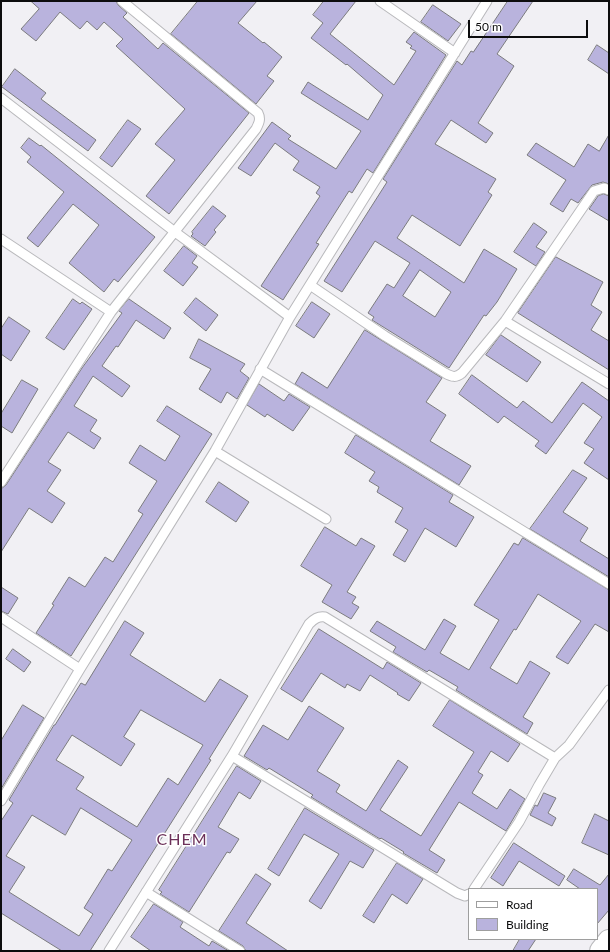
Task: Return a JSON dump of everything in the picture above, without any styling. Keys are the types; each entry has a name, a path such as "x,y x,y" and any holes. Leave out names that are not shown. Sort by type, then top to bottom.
{"street":[{"path":"601,951 609,941"}],"lane":[{"path":"1,482 111,312 256,130 260,122 258,113 122,1"},
{"path":"380,1 455,53"},
{"path":"1,801 80,669 215,451 290,317 487,1"},
{"path":"1,98 175,232 290,317"},
{"path":"310,285 385,336 452,376 458,376 505,321 594,190 604,188 609,190"},
{"path":"1,239 111,312"},
{"path":"505,321 609,384"},
{"path":"260,369 609,584"},
{"path":"215,451 326,519"},
{"path":"109,951 232,756 309,624 320,616 325,617 555,758"},
{"path":"1,617 80,669"},
{"path":"475,888 519,822 555,758 569,746 609,690"},
{"path":"232,756 457,893 465,896 468,894"},
{"path":"146,892 240,951"}],"building":[{"path":"31,1 116,1 118,5 127,13 123,17 158,49 163,43 249,113 169,214 146,196 175,160 155,144 185,109 116,46 123,39 104,22 97,30 87,21 80,29 60,12 36,41 21,29 39,9"},
{"path":"198,1 257,1 238,23 282,57 267,76 274,81 256,104 171,34"},
{"path":"324,1 356,1 330,34 394,85 416,51 410,48 412,46 406,42 414,32 446,55 373,173 367,169 352,193 349,191 316,243 319,244 283,300 261,286 320,196 316,193 320,187 293,170 299,161 275,143 251,176 238,168 272,122 291,136 288,139 336,169 361,131 301,93 308,82 368,120 383,95 347,64 346,65 311,38 323,23 313,15"},
{"path":"508,1 533,1 497,54 514,66 478,123 493,133 486,143 451,120 435,144 496,179 488,192 492,195 460,246 412,215 397,238 464,283 484,249 517,269 497,302 486,316 484,315 449,368 372,320 374,317 368,313 387,284 394,288 410,263 375,241 342,292 324,281 387,182 383,179 457,61 462,65 471,51 473,52","holes":["420,270 451,292 435,317 403,296"]},
{"path":"433,5 461,24 448,41 421,22"},
{"path":"597,45 609,53 609,74 588,60"},
{"path":"15,69 46,93 41,99 96,140 88,151 2,87"},
{"path":"128,120 141,129 112,167 100,158"},
{"path":"609,135 609,184 603,182 592,185 578,203 571,199 563,212 550,204 566,180 527,155 536,143 574,167 588,144 599,151"},
{"path":"29,138 40,146 41,145 155,237 118,282 114,279 104,292 69,263 99,225 73,204 38,247 27,238 64,192 27,162 31,157 21,148"},
{"path":"604,194 609,196 609,221 589,209 598,196"},
{"path":"213,206 226,216 214,230 216,232 205,246 191,236 193,234 192,232"},
{"path":"534,223 547,232 536,247 545,252 536,266 514,252"},
{"path":"184,246 197,256 192,263 198,267 183,286 164,271"},
{"path":"556,257 603,282 591,305 602,312 591,330 609,341 609,370 518,313"},
{"path":"196,298 218,315 206,331 184,313"},
{"path":"73,299 80,304 82,302 92,309 64,350 46,338"},
{"path":"129,299 171,328 164,339 136,320 118,347 116,346 102,366 130,386 122,397 93,376 74,406 97,420 90,431 101,438 94,449 68,432 48,462 61,470 47,491 65,503 52,523 29,508 1,552 1,489 6,485 82,368 122,313 119,311"},
{"path":"312,302 330,314 314,338 296,326"},
{"path":"9,317 30,331 11,361 1,354 1,329"},
{"path":"365,330 442,378 426,402 446,415 430,441 471,466 459,485 295,384 302,372 327,388"},
{"path":"501,335 541,362 527,382 486,355"},
{"path":"199,339 245,364 240,371 249,378 237,399 227,392 221,403 199,389 211,369 190,358"},
{"path":"472,375 517,408 523,401 552,423 582,382 609,401 609,480 584,463 594,449 584,443 602,417 583,403 546,454 535,446 539,441 504,416 498,423 459,394"},
{"path":"22,380 38,389 12,433 1,426 1,414"},
{"path":"259,384 284,401 289,394 310,407 293,431 267,414 265,417 247,405"},
{"path":"167,406 212,434 71,656 36,633 54,605 52,604 69,577 85,587 105,557 113,562 143,514 138,511 157,481 129,463 140,445 165,461 180,436 157,421"},
{"path":"356,435 453,495 449,502 474,517 456,547 425,528 405,562 393,555 408,530 395,522 403,508 377,492 379,487 369,481 375,472 345,453"},
{"path":"573,470 587,478 563,512 588,528 580,541 609,559 609,577 530,529"},
{"path":"219,482 249,502 236,522 206,502"},
{"path":"325,527 356,546 361,538 375,546 347,592 356,597 352,603 359,607 351,619 322,602 332,585 301,566"},
{"path":"523,538 609,590 609,632 595,624 568,664 556,657 581,621 538,594 490,668 517,684 530,661 550,673 523,717 533,723 527,734 456,690 458,687 429,670 427,672 393,652 396,647 370,631 377,621 425,650 444,619 456,626 440,653 469,670 499,620 474,605 514,543 518,545"},
{"path":"1,587 18,598 8,614 1,611"},
{"path":"125,621 144,633 130,655 205,702 220,679 248,696 209,759 211,760 90,951 62,951 1,913 1,821 13,803 9,800 54,725 81,683 85,685","holes":["141,710 203,745 178,785 168,778 137,827 76,789 84,777 56,760 72,735 121,766 135,744 124,737","81,808 132,840 112,871 108,869 84,908 93,914 79,936 9,892 25,867 6,856 32,815 65,835"]},
{"path":"319,629 383,669 387,662 421,683 409,701 370,675 360,691 347,684 345,688 321,673 302,702 281,689"},
{"path":"13,649 31,662 24,672 6,659"},
{"path":"450,700 520,744 508,762 491,751 478,772 483,775 472,793 497,809 510,789 525,799 506,831 459,802 429,850 445,860 437,873 311,797 313,795 269,768 267,770 244,756 263,725 288,740 309,706 344,728 317,771 340,785 336,792 366,811 398,760 408,767 380,810 421,836 474,752 433,726"},
{"path":"23,705 44,718 1,789 1,741"},
{"path":"237,766 261,781 250,799 239,792 218,827 239,839 230,853 227,852 189,912 160,894 162,892 159,890"},
{"path":"544,793 556,798 548,813 556,818 552,826 530,815"},
{"path":"305,808 374,850 363,868 350,861 321,909 309,901 339,854 304,834 279,876 268,869"},
{"path":"595,814 609,821 609,855 582,843"},
{"path":"514,843 565,876 559,886 519,861 503,886 491,878"},
{"path":"397,863 423,879 407,904 392,894 374,923 363,916"},
{"path":"574,869 600,885 609,874 609,910 598,923 598,888 579,888 567,880"},
{"path":"256,874 271,884 246,923 288,951 246,951 243,946 219,931"},
{"path":"154,904 183,922 180,927 209,946 212,941 229,951 151,951 131,937"},
{"path":"519,940 535,940 528,951 513,951"}],"district":[{"name":"CHEM","path":"182,840"}]}
